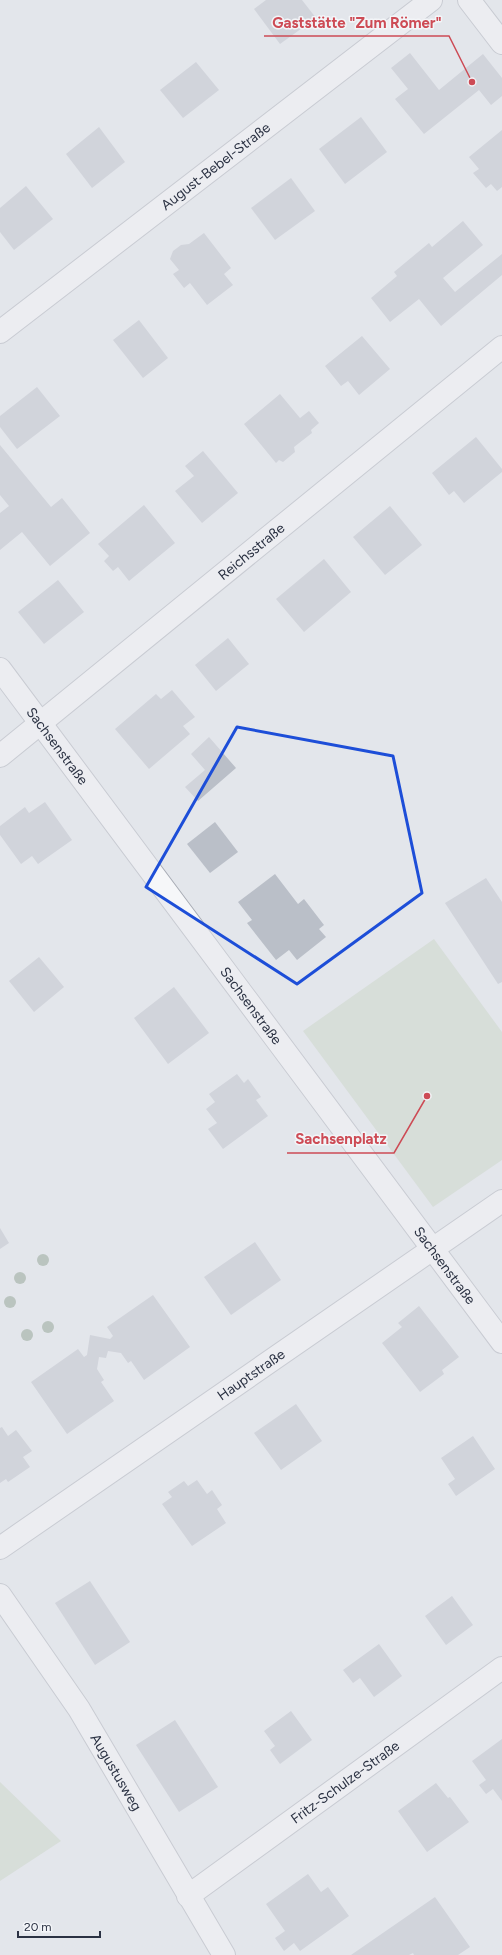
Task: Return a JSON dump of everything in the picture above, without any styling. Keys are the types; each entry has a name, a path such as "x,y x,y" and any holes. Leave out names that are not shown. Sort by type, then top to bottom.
{"street":[{"name":"August-Bebel-Straße","path":"0,332 431,0"},
{"path":"470,0 502,43"},
{"name":"Reichsstraße","path":"0,756 502,347"},
{"name":"Sachsenstraße","path":"0,669 502,1342"},
{"name":"Hauptstraße","path":"0,1548 502,1201"},
{"name":"Augustusweg","path":"0,1595 79,1709 224,1955"},
{"name":"Fritz-Schulze-Straße","path":"188,1896 502,1668"}],"highlighted area":[{"path":"237,727 393,756 422,893 297,984 146,887"}],"green space":[{"path":"434,939 502,1032 502,1160 433,1207 303,1031"},
{"path":"0,1782 61,1841 0,1881"}],"building":[{"path":"266,0 302,0 316,18 280,44 254,9"},
{"path":"410,53 439,90 483,54 502,78 502,96 491,105 479,90 424,134 395,99 408,89 391,68"},
{"path":"196,62 219,90 183,118 160,90"},
{"path":"361,117 387,152 345,184 319,149"},
{"path":"99,127 125,162 92,188 66,154"},
{"path":"502,130 502,187 497,191 491,184 486,188 473,173 479,169 469,157"},
{"path":"291,178 315,211 275,240 251,208"},
{"path":"26,186 53,219 14,250 0,232 0,208"},
{"path":"463,221 483,245 443,278 455,292 502,254 502,275 441,326 419,299 390,322 371,298 397,276 394,272 429,243 432,247"},
{"path":"204,233 231,268 224,274 233,285 207,305 190,283 184,288 173,274 179,270 170,259 173,251 181,245 189,244"},
{"path":"139,320 168,358 143,378 113,340"},
{"path":"362,336 390,369 359,395 348,381 341,386 325,366"},
{"path":"37,387 60,416 17,449 0,427 0,416"},
{"path":"280,394 300,418 309,411 319,423 311,430 312,433 294,447 295,452 283,462 279,460 276,463 244,424"},
{"path":"476,437 502,469 502,472 464,503 454,491 449,495 432,473"},
{"path":"0,445 51,507 62,498 90,533 50,566 22,532 0,550 0,513 9,506 0,495"},
{"path":"203,451 238,493 202,523 175,491 194,476 185,466"},
{"path":"144,505 175,543 129,581 118,567 113,571 104,561 109,556 98,544"},
{"path":"390,506 422,545 385,575 353,537"},
{"path":"324,559 351,592 304,632 276,599"},
{"path":"58,580 84,612 44,644 18,612"},
{"path":"228,638 249,664 216,691 195,665"},
{"path":"172,690 195,717 183,726 190,734 149,769 115,729 156,694 161,699"},
{"path":"209,737 236,768 198,801 185,787 205,770 191,754"},
{"path":"45,802 72,840 38,864 32,856 21,864 0,835 0,826 25,807 29,813"},
{"path":"215,822 238,852 210,873 187,844"},
{"path":"275,874 298,904 304,899 324,925 319,929 326,937 297,960 289,950 276,960 247,923 252,920 238,902"},
{"path":"486,878 502,902 502,982 498,984 445,903"},
{"path":"39,957 64,987 34,1012 9,981"},
{"path":"174,987 209,1033 168,1064 134,1018"},
{"path":"237,1074 244,1083 248,1079 261,1097 256,1100 268,1116 223,1149 208,1129 217,1123 206,1109 215,1102 209,1094"},
{"path":"0,1228 9,1243 0,1249"},
{"path":"255,1242 281,1280 231,1315 204,1277"},
{"path":"153,1295 190,1347 144,1380 131,1361 128,1363 121,1353 108,1351 106,1358 99,1357 97,1369 104,1380 101,1382 114,1401 67,1434 31,1382 78,1349 84,1357 87,1355 90,1335 110,1339 113,1336 107,1327"},
{"path":"419,1306 459,1357 442,1370 444,1374 420,1392 382,1343 402,1327 398,1323"},
{"path":"296,1404 322,1441 281,1470 254,1433"},
{"path":"2,1427 8,1436 16,1430 32,1451 23,1457 30,1467 8,1482 6,1479 0,1483 0,1428"},
{"path":"473,1436 495,1469 456,1496 448,1484 455,1479 441,1458"},
{"path":"197,1480 207,1494 212,1490 222,1505 217,1509 226,1523 192,1546 162,1504 172,1497 168,1492 184,1481 188,1486"},
{"path":"90,1581 130,1642 95,1665 55,1603"},
{"path":"452,1596 473,1625 446,1645 425,1616"},
{"path":"379,1644 402,1676 374,1697 360,1678 353,1683 343,1670"},
{"path":"291,1711 312,1740 280,1764 270,1750 275,1746 264,1731"},
{"path":"175,1720 218,1787 179,1812 136,1745"},
{"path":"502,1739 502,1801 493,1789 486,1794 479,1785 486,1780 472,1761"},
{"path":"436,1783 448,1798 450,1797 469,1822 427,1852 398,1811"},
{"path":"308,1874 321,1892 328,1887 349,1916 300,1951 294,1943 284,1951 275,1938 285,1931 266,1904"},
{"path":"435,1897 470,1947 458,1955 414,1955 413,1953 409,1955 351,1955"}],"place":[{"name":"Gaststätte \"Zum Römer\"","path":"472,82"},
{"name":"Sachsenplatz","path":"427,1096"}]}
